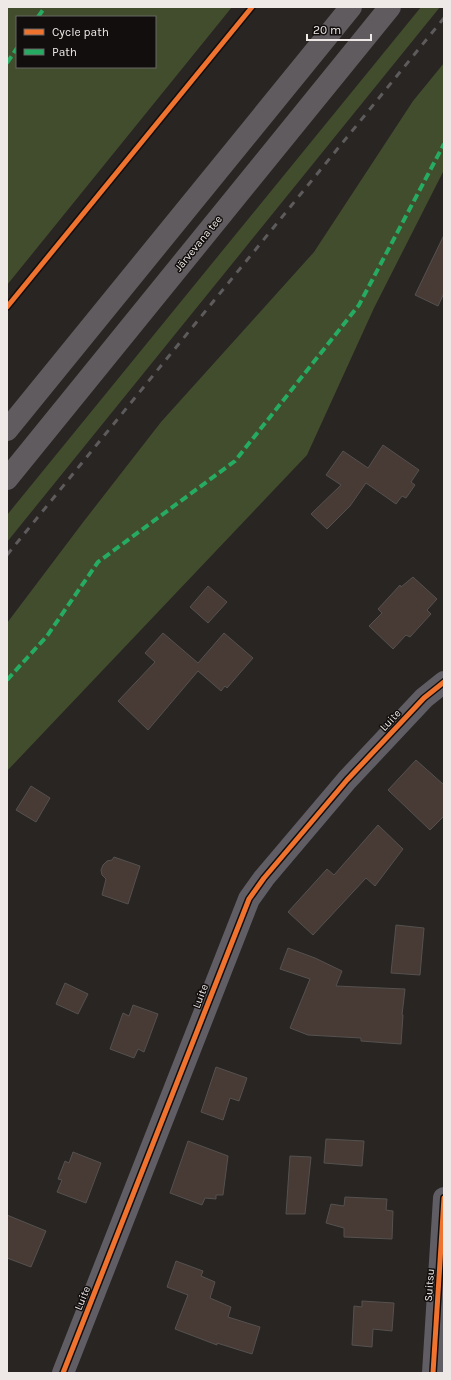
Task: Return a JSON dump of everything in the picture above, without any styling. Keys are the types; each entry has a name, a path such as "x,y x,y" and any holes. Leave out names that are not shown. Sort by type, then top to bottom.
{"highway":[{"path":"7,430 351,7"},
{"name":"Järvevana tee","path":"7,479 390,7"}],"street":[{"name":"Luite","path":"63,1373 249,899 264,878 347,780 424,698 444,682"},
{"name":"Suitsu","path":"433,1373 444,1198"}],"green space":[{"path":"7,7 232,7 7,285"},
{"path":"421,7 440,7 7,542 7,515"},
{"path":"444,63 444,170 374,308 307,455 7,771 7,623 161,422 314,252 413,101"}],"building":[{"path":"444,235 444,293 438,306 415,295"},
{"path":"383,445 419,470 411,482 415,485 406,498 402,496 396,504 366,483 350,506 327,529 311,514 341,485 326,475 343,451 368,468"},
{"path":"413,577 437,599 427,610 431,614 410,637 406,635 393,649 369,626 382,613 378,609 400,585 401,587"},
{"path":"208,586 227,602 208,623 190,607"},
{"path":"163,633 198,663 224,633 253,658 227,688 225,686 221,691 198,671 148,730 118,701 155,662 145,653"},
{"path":"416,760 444,785 444,816 430,830 388,790"},
{"path":"31,786 50,798 36,822 16,810"},
{"path":"378,825 403,849 375,886 366,878 313,935 288,912 327,869 334,875"},
{"path":"114,857 140,866 128,904 102,895 106,879 102,875 101,870 107,861 112,860"},
{"path":"396,925 424,928 420,975 391,973"},
{"path":"288,948 315,958 342,971 336,986 405,989 401,1044 361,1041 361,1038 308,1035 290,1028 310,979 280,969"},
{"path":"65,983 88,994 78,1014 56,1004"},
{"path":"133,1005 158,1014 144,1052 138,1049 134,1058 110,1049 123,1013 129,1016"},
{"path":"216,1067 247,1078 239,1101 230,1098 223,1120 201,1112"},
{"path":"326,1139 364,1141 362,1166 324,1163"},
{"path":"188,1141 228,1156 223,1195 216,1195 216,1199 205,1198 202,1205 170,1193"},
{"path":"73,1152 101,1163 86,1203 57,1192 62,1180 58,1179 65,1161 69,1163"},
{"path":"290,1156 311,1157 305,1214 286,1214"},
{"path":"345,1197 387,1199 386,1210 393,1211 392,1239 344,1237 344,1228 326,1223 331,1204 344,1206"},
{"path":"7,1215 46,1231 31,1267 7,1258"},
{"path":"176,1261 203,1271 201,1276 215,1282 210,1298 231,1307 228,1317 260,1327 252,1354 217,1343 217,1345 175,1329 188,1295 167,1287"},
{"path":"362,1301 394,1303 392,1331 373,1329 372,1347 352,1345 354,1306 362,1307"}],"railway":[{"path":"7,555 444,18"}],"marked path":[{"path":"39,16 45,7"},
{"path":"7,63 16,50"},
{"path":"7,680 47,636 98,562 235,461 359,305 444,144"}],"cycle path":[{"path":"7,307 252,7"},
{"path":"63,1373 249,899 264,878 347,780 424,698 444,682"},
{"path":"433,1373 444,1198"}]}
